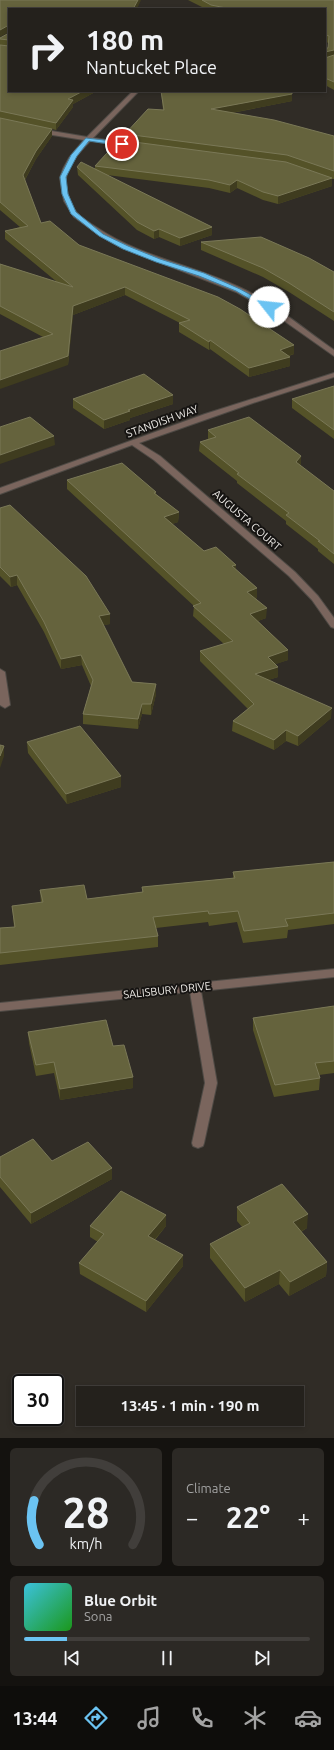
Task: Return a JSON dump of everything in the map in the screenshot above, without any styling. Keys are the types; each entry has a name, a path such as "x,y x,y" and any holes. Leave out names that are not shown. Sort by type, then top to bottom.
{"street":[{"path":"135,92 74,155 63,177 65,194 73,213 101,235 126,248 158,261 202,274 238,290 269,307 334,354"},
{"path":"31,129 88,140 138,146"},
{"name":"STANDISH WAY","path":"0,491 258,398 334,375"},
{"name":"AUGUSTA COURT","path":"134,443 157,458 292,574 315,598 334,626"},
{"path":"0,672 5,704"},
{"name":"SALISBURY DRIVE","path":"0,1007 334,973"},
{"path":"195,988 211,1083 198,1143"}],"building":[{"path":"0,0 138,0 134,8 8,8 8,26 0,30"},
{"path":"202,0 334,0 334,50 326,52 326,48 328,48 329,36 326,35 326,8 226,8 211,5"},
{"path":"8,34 8,40 0,38"},
{"path":"0,45 8,46 8,92 81,92 68,99 73,100 56,123 0,111"},
{"path":"334,55 334,82 326,78 326,58"},
{"path":"161,92 292,92 292,94 211,109 274,120 334,136 334,171 287,155 125,134 148,109 164,110"},
{"path":"0,118 52,129 36,151 23,175 41,223 50,221 79,245 218,297 240,309 294,345 280,350 290,357 249,368 210,340 209,342 179,323 190,320 125,287 73,306 68,356 0,380 0,351 53,334 0,306 0,264 73,287 5,231 28,226 0,202"},
{"path":"119,140 286,162 332,178 278,196 263,192 237,180 230,185 209,180 95,166"},
{"path":"81,162 212,227 180,238 159,229 154,231 137,222 77,167"},
{"path":"261,237 309,258 334,272 334,312 263,268 201,242"},
{"path":"144,374 173,395 128,410 130,411 104,420 73,399"},
{"path":"334,386 334,430 292,399"},
{"path":"30,417 54,436 0,455 0,427"},
{"path":"249,417 301,456 296,462 334,491 334,554 318,541 320,541 286,515 289,513 237,474 239,473 200,442 216,437 208,430"},
{"path":"122,463 156,492 154,493 179,512 164,517 204,551 216,547 236,565 232,566 257,588 247,592 267,608 250,614 288,650 268,657 278,667 255,674 332,708 298,736 286,730 274,740 233,721 254,704 200,651 233,641 193,606 201,603 67,480"},
{"path":"10,505 86,576 110,614 99,616 132,682 156,684 151,704 142,704 138,719 83,714 93,680 81,655 61,659 44,622 17,575 10,577 0,567 0,508"},
{"path":"80,726 121,776 66,794 27,742"},
{"path":"0,745 4,746 0,756"},
{"path":"334,862 334,913 285,919 288,926 244,931 238,911 209,914 208,911 153,917 158,936 0,953 0,928 15,927 12,906 43,902 40,890 84,885 87,899 143,892 142,887 235,878 233,872"},
{"path":"334,1006 334,1061 315,1063 320,1078 275,1085 253,1018"},
{"path":"106,1020 113,1046 124,1045 133,1077 60,1089 54,1062 36,1065 28,1032"},
{"path":"33,1139 52,1161 88,1142 112,1168 31,1213 0,1177 0,1157"},
{"path":"282,1184 308,1214 293,1222 327,1262 290,1282 280,1270 245,1288 210,1244 250,1223 237,1207"},
{"path":"121,1191 166,1215 148,1236 183,1255 146,1301 79,1263 104,1234 90,1226"}],"route":[{"path":"122,144 88,140 74,155 63,177 65,194 73,213 101,235 126,248 158,261 202,274 238,290 269,307"}]}
